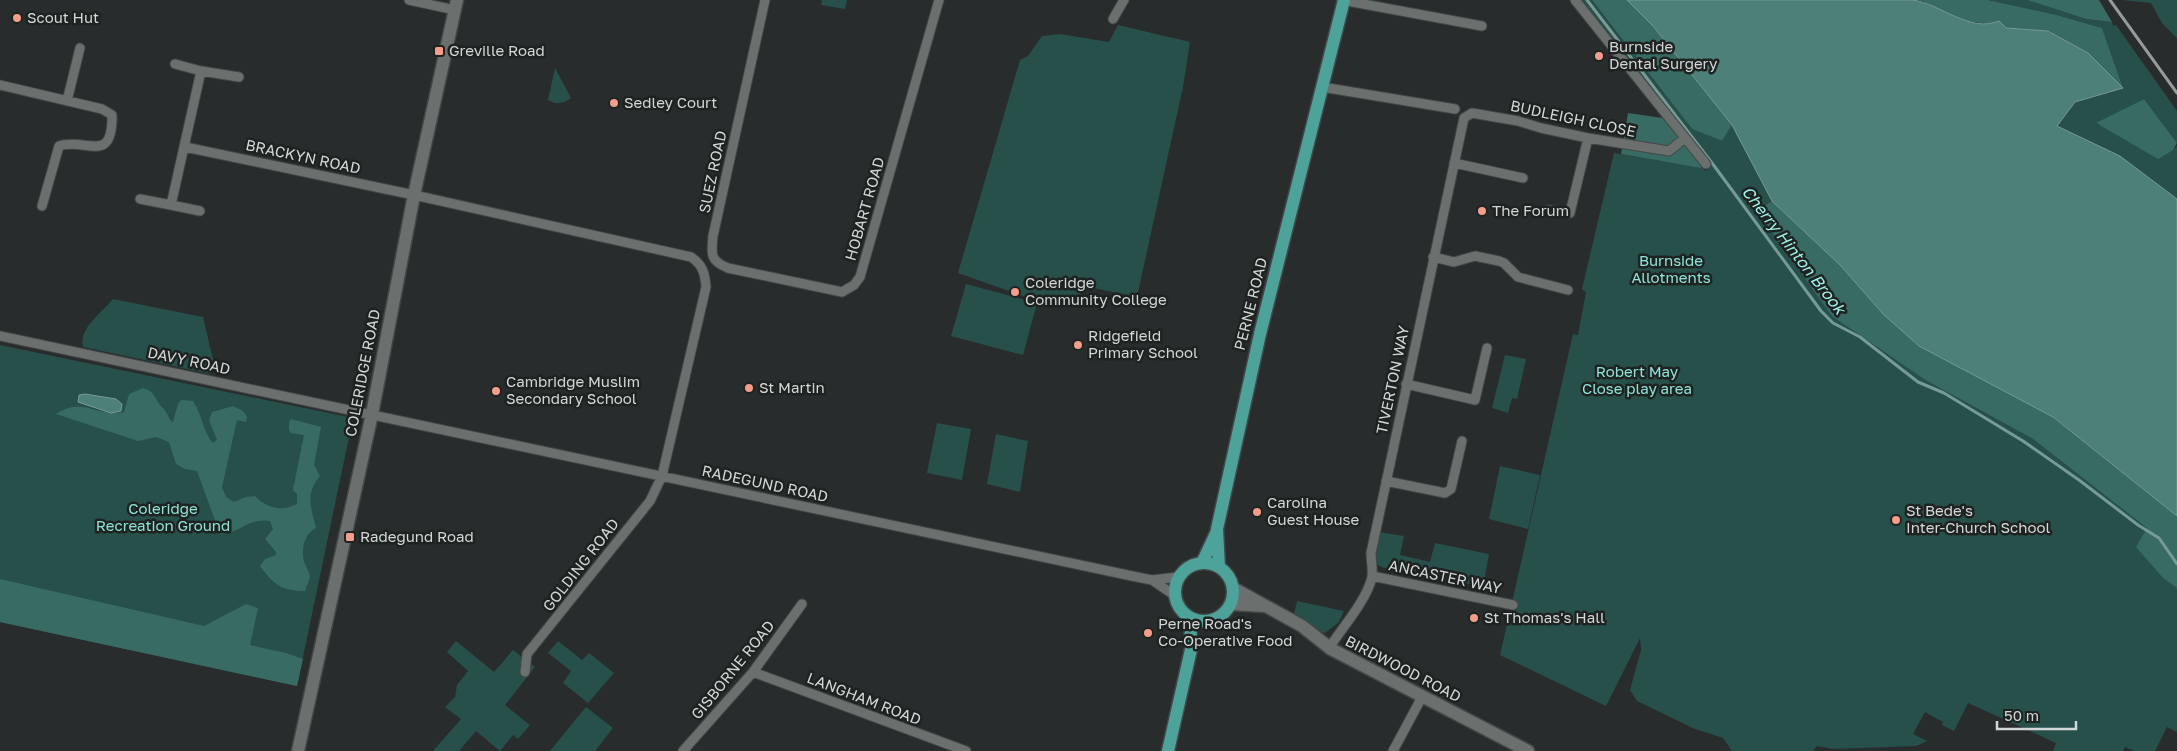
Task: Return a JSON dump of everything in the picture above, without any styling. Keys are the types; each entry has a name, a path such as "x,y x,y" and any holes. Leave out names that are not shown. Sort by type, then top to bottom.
{"main road":[{"name":"PERNE ROAD","path":"1202,563 1218,529 1260,334 1343,0"},
{"name":"PERNE ROAD","path":"1218,529 1219,567"},
{"path":"1189,618 1206,622 1221,616 1231,604 1233,588 1230,579 1219,567 1202,563 1192,565 1178,577 1174,595 1177,604 1189,618 1192,645"},
{"path":"1168,751 1192,645 1206,622"}],"street":[{"path":"409,0 456,5"},
{"name":"SUEZ ROAD","path":"716,262 711,250 713,236 764,0"},
{"name":"HOBART ROAD","path":"716,262 728,268 835,291 848,290 854,285 860,277 939,0"},
{"path":"1113,19 1124,0"},
{"path":"1343,0 1482,26"},
{"path":"1576,0 1706,164"},
{"name":"COLERIDGE ROAD","path":"298,751 372,414 414,195 456,5"},
{"path":"67,101 80,48"},
{"path":"174,64 240,78"},
{"path":"171,205 201,71"},
{"path":"0,85 109,111 112,114 111,130 108,139 98,147 68,143 59,146 42,206"},
{"path":"1322,87 1455,109"},
{"name":"BUDLEIGH CLOSE","path":"1472,113 1518,120 1541,128 1588,138 1669,151 1685,138"},
{"name":"TIVERTON WAY","path":"1328,648 1359,604 1372,576 1371,553 1433,257 1464,118 1472,113"},
{"path":"1548,210 1570,213 1588,138"},
{"name":"BRACKYN ROAD","path":"185,146 414,195"},
{"path":"1454,162 1523,178"},
{"path":"414,195 691,258 698,262 703,269 706,287 662,476"},
{"path":"140,199 200,211"},
{"path":"1433,257 1454,262 1475,256 1499,261 1504,263 1518,277 1568,290"},
{"name":"DAVY ROAD","path":"0,336 372,414"},
{"path":"1406,384 1475,400 1488,348"},
{"name":"RADEGUND ROAD","path":"372,414 1152,580 1178,577"},
{"path":"1386,481 1445,493 1451,489 1462,441"},
{"name":"GOLDING ROAD","path":"525,672 527,654 650,501 662,476"},
{"name":"ANCASTER WAY","path":"1372,576 1513,604"},
{"name":"RADEGUND ROAD","path":"1152,580 1174,595"},
{"name":"BIRDWOOD ROAD","path":"1233,588 1269,606 1302,626 1328,648 1528,751"},
{"name":"GISBORNE ROAD","path":"683,751 753,672 802,604"},
{"name":"BIRDWOOD ROAD","path":"1231,604 1269,606"},
{"name":"LANGHAM ROAD","path":"753,672 966,751"},
{"path":"1392,751 1422,697"}],"green space":[{"path":"822,0 847,0 845,9 821,5"},
{"path":"1581,0 1592,0 1692,129 1722,141 1732,125 1772,201 1756,209 1927,381 2033,439 2148,528 2164,579 2177,588 2177,732 2167,727 2155,751 2135,751 2125,747 2123,751 2053,751 2056,743 1968,703 1954,731 1942,725 1943,722 1925,712 1913,734 1927,741 1916,746 1833,749 1817,746 1813,751 1732,751 1723,738 1695,729 1637,701 1630,690 1641,650 1640,638 1606,706 1500,655 1573,334 1578,335 1586,292 1582,289 1614,153 1703,168 1705,171 1710,168 1708,160 1686,131"},
{"path":"1988,0 2027,0 2086,19 2112,22 2113,26 2116,25 2177,111 2177,143 2144,99 2096,124 2173,150 2177,146 2177,199 2120,156 2057,126 2075,102 2123,88 2102,28 2057,15"},
{"path":"2122,0 2177,0 2177,38 2162,23 2151,3"},
{"path":"1118,25 1190,42 1183,87 1137,297 1089,287 1071,301 1054,307 958,273 1020,60 1028,56 1042,36 1060,34 1109,42"},
{"path":"555,68 571,98 565,102 554,103 548,100"},
{"path":"966,284 1037,303 1023,355 951,336"},
{"path":"113,299 203,317 215,368 211,374 83,347 82,340 87,327"},
{"name":"Coleridge Recreation Ground","path":"0,345 353,418 297,686 0,622"},
{"path":"1505,355 1526,359 1517,399 1512,398 1508,413 1492,408"},
{"path":"937,423 971,429 962,480 927,473"},
{"path":"996,434 1028,441 1020,492 987,484"},
{"path":"1500,466 1540,475 1528,529 1489,519"},
{"path":"1379,532 1404,536 1400,555 1430,562 1435,543 1489,554 1483,587 1397,568 1381,567 1375,559"},
{"path":"1297,601 1344,611 1339,622 1325,633 1317,631 1294,614"},
{"path":"456,641 494,672 513,650 535,667 505,705 530,725 518,739 513,735 500,751 476,731 459,751 433,751 461,719 445,707 455,697 457,685 468,671 447,652"},
{"path":"558,641 582,660 589,653 614,673 588,703 563,683 571,671 548,653"},
{"path":"586,707 613,728 595,751 550,751"}],"shaded area":[{"path":"1592,0 1627,0 1653,26 1732,125 1722,141 1692,129"},
{"path":"1627,0 1913,0 1966,21 1988,24 1999,21 2006,28 2048,31 2088,53 2123,88 2075,102 2057,126 2120,156 2177,199 2177,516 2053,417 1919,346 1883,314 1841,266 1772,201 1732,125 1653,26"},
{"path":"1913,0 1988,0 2057,15 2102,28 2123,88 2088,53 2049,31 2006,28 1991,24 1963,21 1922,1"},
{"path":"2027,0 2099,0 2112,22 2086,19"},
{"path":"2144,99 2177,143 2173,150 2158,159 2096,123"},
{"path":"1628,113 1663,118 1673,114 1708,160 1701,168 1621,154"},
{"path":"1772,201 1841,266 1881,312 1919,346 2050,415 2177,516 2177,588 2164,579 2136,547 2147,528 2033,439 1927,381 1832,316 1756,210"},
{"path":"143,388 152,393 173,422 181,400 193,401 207,434 213,443 217,440 209,420 212,412 233,406 243,411 247,417 246,422 237,420 222,487 226,497 234,502 246,497 255,496 274,508 286,508 297,504 297,494 293,490 304,435 291,433 289,422 291,419 321,427 314,465 320,476 312,488 310,501 316,528 306,538 303,547 304,562 310,577 305,591 290,590 279,586 260,566 265,559 276,555 276,552 265,539 273,529 270,521 256,521 233,531 220,534 197,471 185,469 176,464 169,442 156,437 138,441 56,414 75,407 114,413 124,412 129,394"},
{"path":"85,394 116,399 122,404 121,411 111,413 78,402 79,395"},
{"path":"0,579 204,626 246,604 258,608 250,645 303,659 297,686 0,622"}],"waterway":[{"name":"Cherry Hinton Brook","path":"1587,0 1715,167 1821,311 1833,323 1860,337 1918,382 1944,393 2023,441 2079,480 2138,525 2159,538 2177,564"}],"railway":[{"path":"2110,0 2177,93"}],"place":[{"name":"Scout Hut","path":"17,18"},
{"name":"Greville Road","path":"439,51"},
{"name":"Burnside Dental Surgery","path":"1599,56"},
{"name":"Sedley Court","path":"614,103"},
{"name":"The Forum","path":"1482,211"},
{"name":"Coleridge Community College","path":"1015,292"},
{"name":"Ridgefield Primary School","path":"1078,345"},
{"name":"St Martin","path":"749,388"},
{"name":"Cambridge Muslim Secondary School","path":"496,391"},
{"name":"Carolina Guest House","path":"1257,512"},
{"name":"St Bede's Inter-Church School","path":"1896,520"},
{"name":"Radegund Road","path":"350,537"},
{"name":"St Thomas's Hall","path":"1474,618"},
{"name":"Perne Road's Co-Operative Food","path":"1148,633"}],"park label":[{"name":"Burnside Allotments","path":"1671,270"},
{"name":"Robert May Close play area","path":"1637,380"}]}
